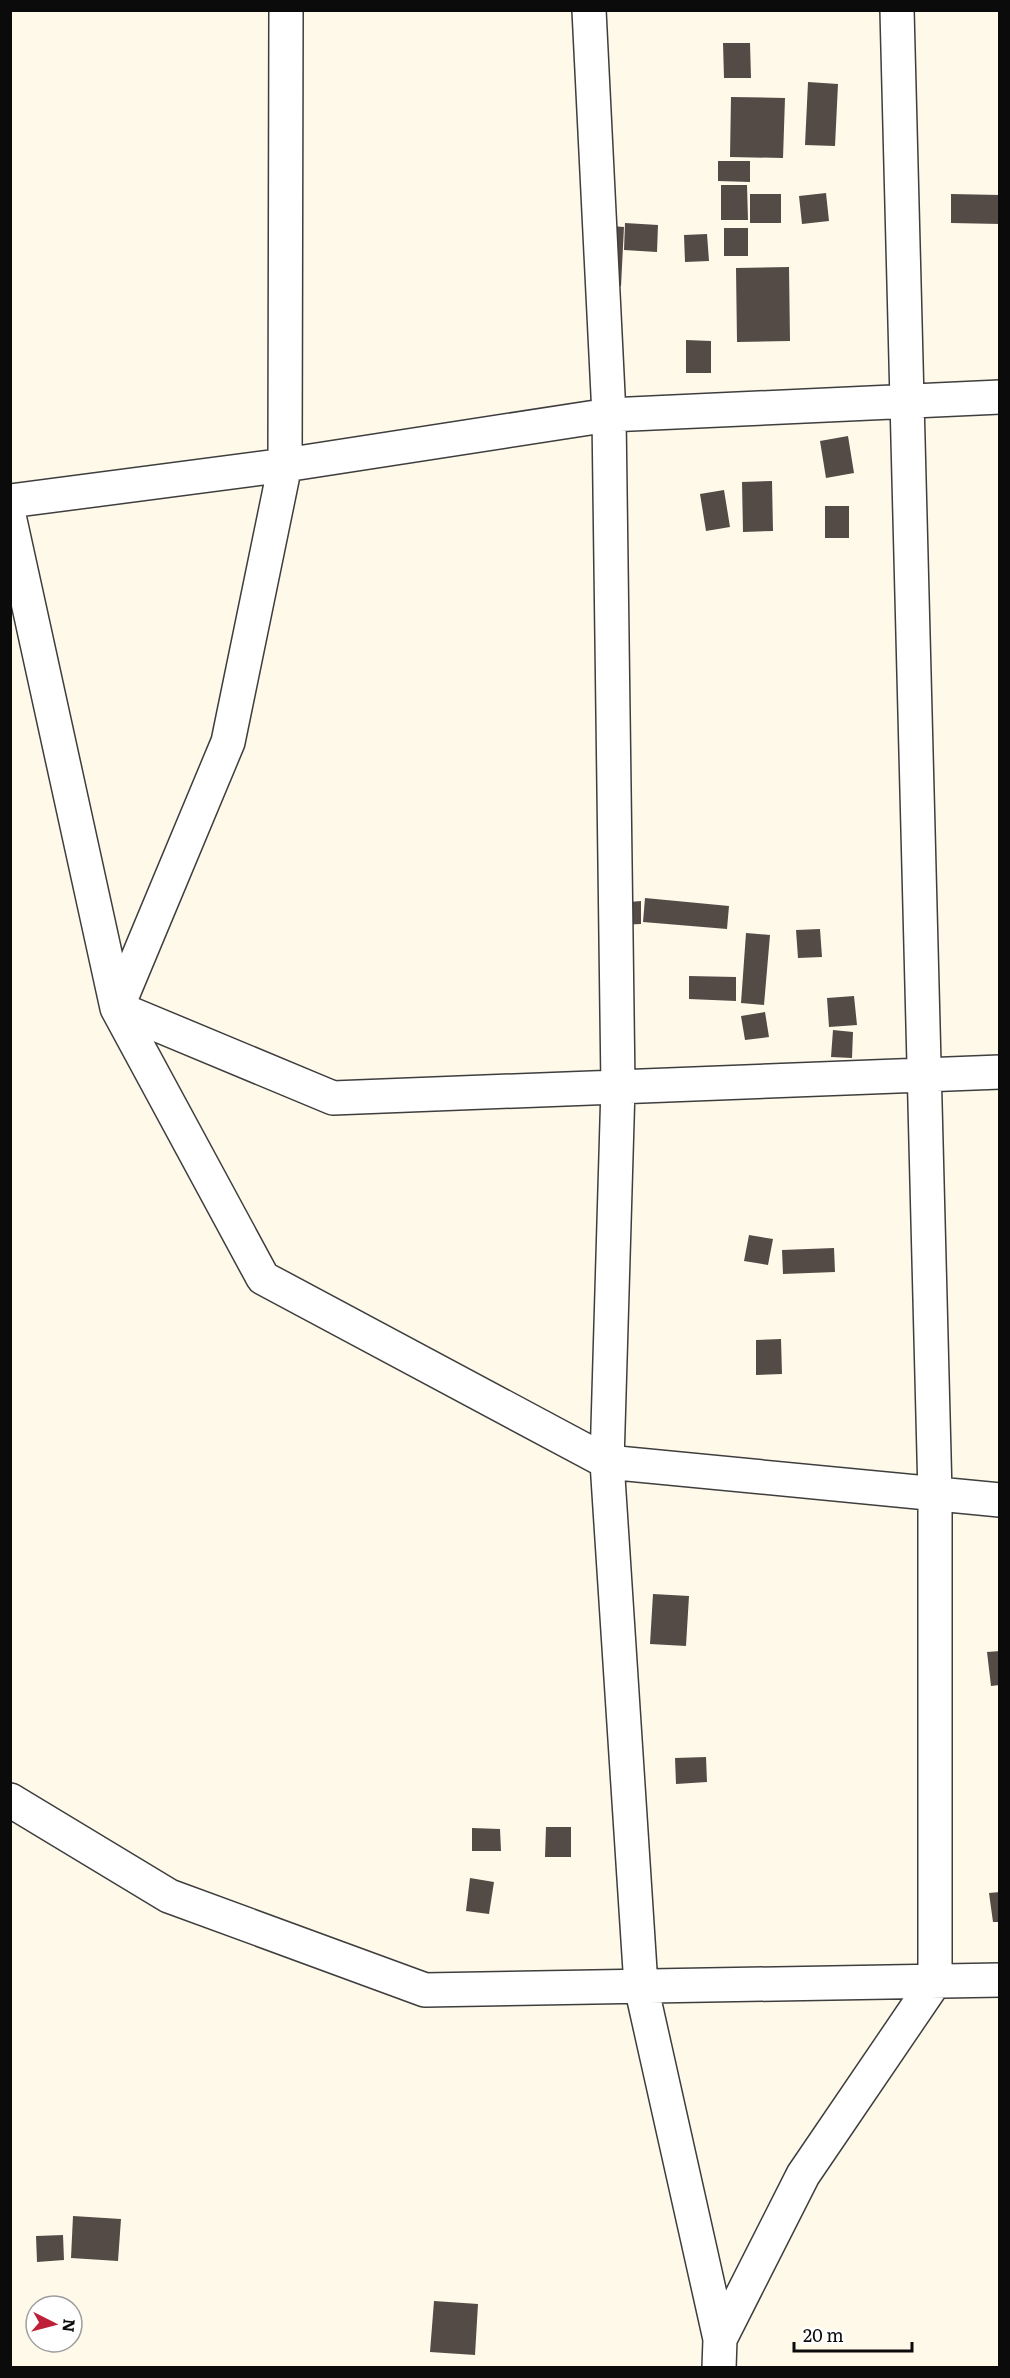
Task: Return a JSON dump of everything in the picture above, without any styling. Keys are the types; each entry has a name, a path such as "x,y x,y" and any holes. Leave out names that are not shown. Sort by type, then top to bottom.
{"street":[{"path":"117,1008 228,742 285,465 286,10"},
{"path":"588,10 609,415 618,1088 607,1462 641,1986 719,2353"},
{"path":"719,2353 803,2175 935,1981 935,1494 897,10"},
{"path":"10,501 285,465 609,415 999,397"},
{"path":"10,520 117,1008 263,1278 607,1462 999,1500"},
{"path":"117,1008 333,1098 999,1072"},
{"path":"10,1800 169,1896 425,1990 999,1980"}],"building":[{"path":"723,43 750,43 751,78 724,78"},
{"path":"808,82 838,84 835,146 805,145"},
{"path":"731,97 785,98 783,158 730,157"},
{"path":"718,161 750,161 750,182 718,181"},
{"path":"721,185 747,185 748,220 721,220"},
{"path":"826,193 829,221 802,224 799,196"},
{"path":"750,194 781,194 781,223 750,223"},
{"path":"951,194 1000,195 1000,224 951,223"},
{"path":"625,223 658,225 657,252 624,250"},
{"path":"599,225 624,227 621,286 596,284"},
{"path":"724,228 748,228 748,256 724,256"},
{"path":"707,234 709,261 685,262 684,235"},
{"path":"789,267 790,341 737,342 736,268"},
{"path":"686,340 711,341 711,373 686,373"},
{"path":"848,436 854,473 826,478 820,441"},
{"path":"772,481 773,531 743,532 742,482"},
{"path":"724,490 730,527 706,531 700,494"},
{"path":"825,506 849,506 849,538 825,538"},
{"path":"645,898 729,906 727,929 643,922"},
{"path":"641,901 641,924 618,925 617,903"},
{"path":"820,929 822,957 798,958 796,930"},
{"path":"746,933 770,935 764,1005 741,1003"},
{"path":"689,976 736,977 736,1001 689,999"},
{"path":"854,996 857,1025 829,1027 827,998"},
{"path":"765,1012 769,1037 745,1040 741,1016"},
{"path":"833,1030 853,1032 852,1058 831,1057"},
{"path":"749,1235 773,1239 768,1265 744,1261"},
{"path":"834,1248 835,1272 783,1274 782,1250"},
{"path":"781,1339 782,1374 756,1375 756,1340"},
{"path":"653,1594 689,1596 686,1646 650,1644"},
{"path":"1000,1651 1000,1685 991,1686 987,1652"},
{"path":"706,1757 707,1782 676,1784 675,1758"},
{"path":"546,1827 571,1827 571,1857 545,1857"},
{"path":"472,1828 500,1829 501,1851 472,1851"},
{"path":"470,1878 494,1882 489,1914 466,1911"},
{"path":"1000,1892 1000,1922 993,1922 989,1893"},
{"path":"73,2216 121,2219 118,2261 71,2258"},
{"path":"63,2235 64,2260 37,2262 36,2236"},
{"path":"434,2301 478,2304 475,2355 430,2352"}]}
